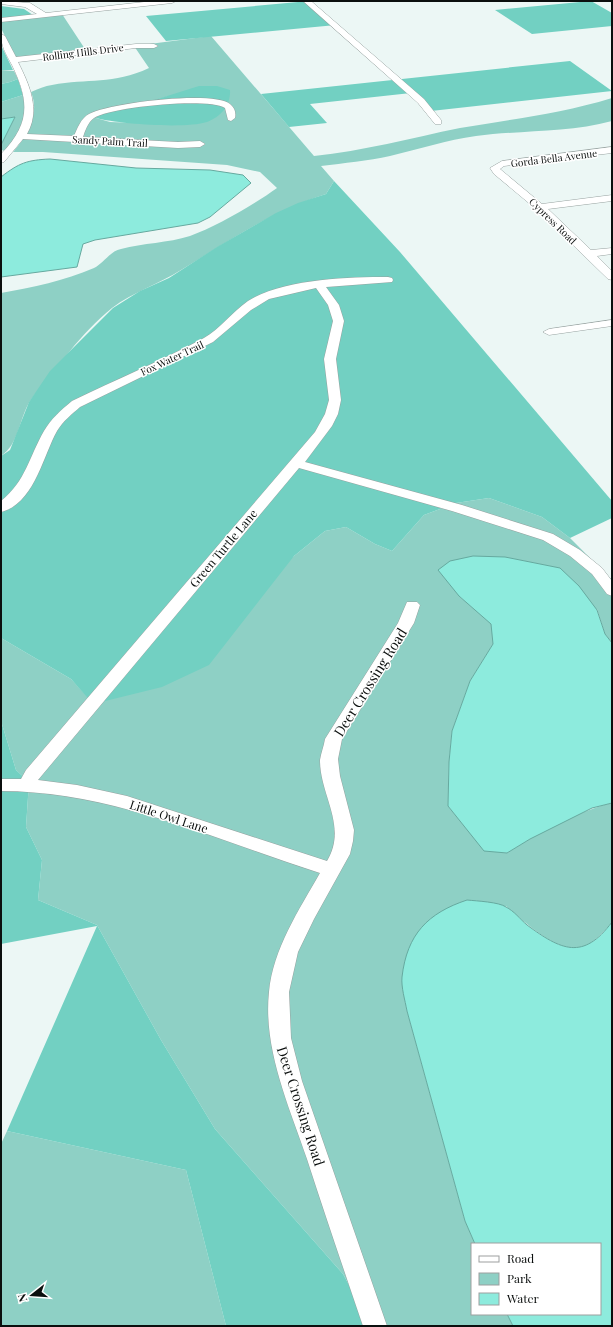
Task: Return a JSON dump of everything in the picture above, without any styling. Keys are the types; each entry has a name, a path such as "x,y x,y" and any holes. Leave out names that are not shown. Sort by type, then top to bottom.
{"street":[{"path":"1,20 172,1"},
{"path":"307,1 421,101 438,122"},
{"path":"1,2 27,5 44,15"},
{"path":"1,36 25,85 31,109 26,126 21,136 1,160"},
{"name":"Rolling Hills Drive","path":"13,60 136,46 154,46"},
{"path":"77,139 86,121 91,116 100,112 129,106 209,100 225,104 232,113 231,118"},
{"name":"Sandy Palm Trail","path":"21,136 178,145 200,144"},
{"name":"Gorda Bella Avenue","path":"497,166 507,163 612,150"},
{"name":"Cypress Road","path":"497,166 497,172 540,207 612,277"},
{"path":"540,207 612,198"},
{"path":"588,254 612,251"},
{"name":"Fox Water Trail","path":"1,508 13,500 23,490 32,477 45,443 60,418 76,404 209,340 220,332 238,313 254,302 271,294 366,280 388,280"},
{"name":"Green Turtle Lane","path":"26,786 37,768 316,440 330,421 336,404 330,367 330,354 338,325 337,312 333,303 320,286"},
{"path":"550,332 612,323"},
{"path":"295,463 464,510 548,536 575,553 597,572 612,591"},
{"name":"Deer Crossing Road","path":"375,1326 291,1081 280,1038 279,992 288,952 305,917 341,854 345,830 328,759 334,739 406,623 412,605"},
{"name":"Little Owl Lane","path":"1,785 60,788 106,796 332,870"}],"green space":[{"path":"62,14 85,49 16,59 1,28 1,21"},
{"path":"211,36 314,156 351,151 460,128 555,112 593,104 612,98 612,121 579,128 476,136 444,142 382,158 321,166 334,181 326,194 287,209 269,218 173,275 120,302 112,308 90,328 75,345 30,401 12,445 1,456 1,293 48,283 83,273 98,266 117,250 190,236 235,215 277,188 260,172 227,165 43,152 13,152 23,139 31,124 34,108 31,92 52,85 124,77 149,68 134,46","holes":["169,96 185,125 110,122 96,118"]},
{"path":"1,70 14,71 18,79 1,84"},
{"path":"23,95 25,112 22,125 6,151 1,150 1,145 15,117 1,119 1,102"},
{"path":"489,498 542,517 570,538 612,580 612,643 605,634 597,609 459,596 492,624 493,644 470,681 452,731 449,762 448,806 484,850 507,853 571,818 612,803 612,922 594,941 585,947 572,948 562,946 551,941 522,920 506,906 402,978 407,1011 465,1221 475,1243 471,1243 471,1315 508,1315 513,1326 371,1326 343,1274 215,1129 161,1040 97,925 38,900 42,860 26,827 29,782 16,770 1,721 1,638 71,679 93,703 294,556 325,531 346,527 375,544 392,551 424,515 456,503"},
{"path":"7,1131 186,1170 226,1326 1,1326 1,1144"}],"shaded area":[{"path":"309,1 336,25 166,41 146,16"},
{"path":"591,1 612,13 612,26 532,34 495,10"},
{"path":"1,6 24,9 33,15 1,19"},
{"path":"1,45 13,70 1,70"},
{"path":"570,61 612,91 431,111 411,93 310,104 327,123 289,127 261,94"},
{"path":"18,79 23,95 1,102 1,84"},
{"path":"199,86 217,86 230,90 229,101 224,110 217,117 207,122 184,125 152,125 96,118 104,110 148,102"},
{"path":"334,181 400,252 612,501 612,518 570,538 542,517 489,498 456,503 424,515 392,551 375,544 346,527 325,531 294,556 209,665 162,687 93,704 71,679 1,638 1,456 10,450 29,402 50,371 113,308 140,291 169,278 217,247 276,213 298,203 326,194"},
{"path":"1,721 16,770 29,782 26,827 42,860 38,900 97,925 161,1040 215,1129 343,1274 371,1326 226,1326 186,1170 7,1131 97,926 1,944"}],"water":[{"path":"15,117 1,145 1,119"},
{"path":"50,159 136,168 210,170 243,175 251,183 210,217 198,223 95,240 83,244 77,267 1,277 1,177 18,165 29,161"},
{"path":"473,556 505,557 560,568 579,586 597,610 605,634 612,643 612,803 592,808 530,839 507,853 484,851 448,806 449,762 452,731 470,681 493,644 491,624 459,596 438,570 450,561"},
{"path":"467,900 503,905 539,934 551,941 571,948 581,947 591,942 612,922 612,1326 513,1326 508,1315 601,1315 601,1243 475,1243 465,1221 407,1011 402,981 405,962 414,937 431,919 441,911"}]}
